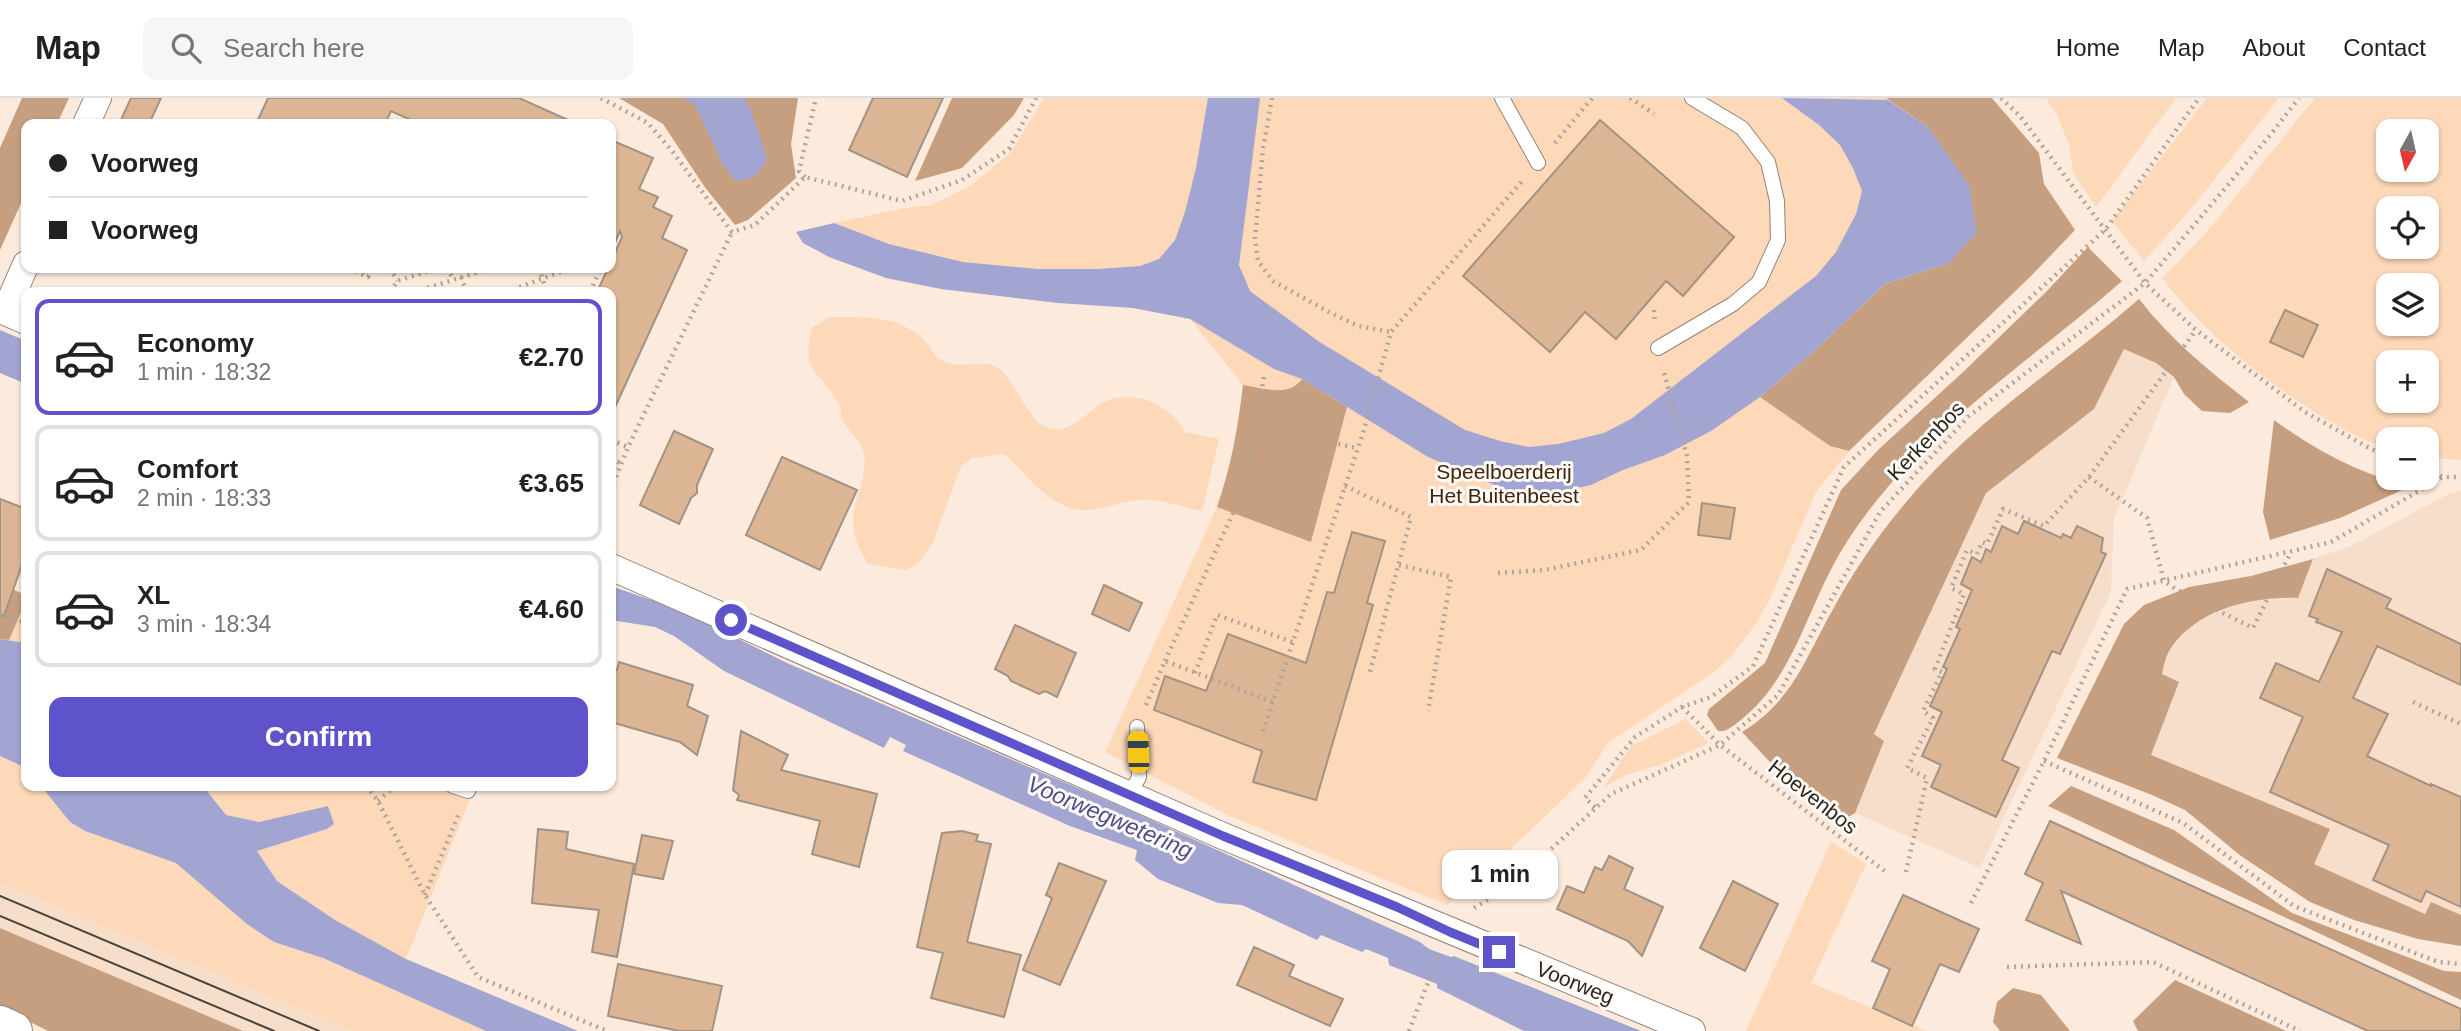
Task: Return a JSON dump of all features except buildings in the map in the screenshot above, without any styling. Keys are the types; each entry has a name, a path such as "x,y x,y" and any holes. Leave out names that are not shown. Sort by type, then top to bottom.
{"main road":[{"path":"0,1025 13,1031"}],"street":[{"path":"88,119 98,98"},
{"path":"16,316 21,290"},
{"name":"Voorweg","path":"616,569 1223,836 1397,907 1447,939 1692,1031"}],"lane":[{"path":"1502,98 1538,163"},
{"path":"1658,348 1733,304 1759,282 1778,240 1777,201 1768,162 1742,128 1692,98"},
{"path":"1130,794 1139,777 1137,727"}],"path":[{"path":"601,98 648,123 672,150 732,232"},
{"path":"816,98 799,171 805,177 902,201 962,180 1009,149 1035,98"},
{"path":"1272,98 1263,149 1255,238 1258,261 1273,281 1329,312 1358,326 1391,332"},
{"path":"1263,731 1363,433 1391,332 1592,98"},
{"path":"1630,98 1654,114"},
{"path":"2001,98 2020,116 2144,283 2196,330 2305,412 2376,451"},
{"name":"Kerkenbos","path":"1595,807 1585,798 1635,737 1682,707 1712,697 1753,666 1844,467 2105,230 2199,98"},
{"name":"Kerkenbos","path":"1447,939 1468,912 1511,886 1611,794 1720,745 1779,695 1889,502 1969,416 2144,283 2271,134 2298,98"},
{"path":"616,476 732,232 755,225 805,177"},
{"path":"393,273 397,281"},
{"path":"394,287 397,281 422,273"},
{"path":"450,273 453,279"},
{"path":"429,287 475,273"},
{"path":"540,273 545,287"},
{"path":"520,287 558,273"},
{"path":"461,277 465,287"},
{"path":"1906,872 1927,778 1907,768 1933,718 1923,711 1941,672 1935,669 1964,594 1951,588 1967,550 1977,554 1982,542 1987,544 2003,509 2044,526 2089,477 2196,330"},
{"path":"1137,727 1246,485 1264,376"},
{"path":"1498,573 1544,570 1641,550 1689,502 1687,456 1666,382"},
{"path":"1255,427 1357,448"},
{"path":"616,442 628,447"},
{"path":"616,461 621,463"},
{"path":"2439,476 2461,477"},
{"path":"2089,477 2147,518 2165,581 2177,590 2253,628 2292,551"},
{"path":"1971,903 2044,761 2127,589 2331,542 2443,477"},
{"path":"1345,486 1411,517 1370,672"},
{"path":"1399,565 1451,577 1428,711"},
{"path":"0,613 21,621"},
{"path":"1195,673 1217,615 1293,642"},
{"path":"1165,661 1273,702"},
{"path":"2413,702 2461,724"},
{"name":"Hoevenbos","path":"1682,707 1720,745 1887,873"},
{"path":"2044,761 2183,823 2294,906 2438,962 2461,964"},
{"path":"370,791 378,801 425,895 478,977 607,1031"},
{"path":"378,801 390,791"},
{"path":"425,895 468,791"},
{"path":"1409,1031 1447,939"},
{"path":"2007,967 2153,962 2300,1031"}],"shaded area":[{"path":"22,98 69,98 59,119 21,119 21,203 0,250 0,148"},
{"path":"619,98 798,98 791,144 796,178 748,220 735,225 704,186 663,124"},
{"path":"952,98 1024,98 1014,115 962,168 915,181"},
{"path":"1886,98 1992,98 2039,153 2044,184 2075,230 2031,276 1849,451 1830,446 1760,397 1811,354 1885,284 1949,263 1928,127"},
{"path":"2088,247 2122,281 1972,404 1902,471 1871,508 1843,548 1830,570 1798,642 1773,686 1737,723 1726,730 1718,731 1707,715 1709,709 1765,663 1841,490 1879,449 2046,292"},
{"path":"2139,299 2191,354 2249,402 2230,413 2202,411 2184,394 2174,377 2156,363 2124,349 2094,409 1986,493 1874,734 1884,741 1855,813 1843,820 1808,803 1742,732 1774,707 1786,693 1840,596 1867,554 1896,514 1932,472 1989,420"},
{"path":"2124,348 2156,363 2174,377 2114,519 2111,592 1980,868 1855,813 1884,741 1874,735 1986,492 2094,409"},
{"path":"1302,379 1347,407 1311,542 1217,507 1233,447 1243,385 1282,390 1296,385"},
{"path":"2274,420 2339,460 2376,476 2376,490 2402,490 2340,518 2270,540 2263,512"},
{"path":"2461,491 2461,915 2431,902 2425,914 2314,864 2329,829 2150,756 2178,683 2162,674 2170,649 2195,622 2233,606 2272,597 2298,598 2313,559 2351,546 2450,493"},
{"path":"2313,559 2298,598 2263,599 2228,608 2196,623 2171,648 2162,674 2179,682 2151,755 2330,829 2314,864 2425,914 2431,902 2461,915 2461,946 2418,939 2354,920 2310,902 2241,856 2185,810 2057,758 2124,624 2144,605 2189,587 2251,576"},
{"path":"0,584 21,593 21,612 9,640 0,639"},
{"path":"2071,786 2174,830 2292,913 2444,971 2461,972 2461,1000 2048,806"},
{"path":"0,883 353,1031 243,1031 0,928"},
{"path":"0,928 243,1031 48,1031 0,1007"},
{"path":"2175,980 2286,1031 2138,1031 2133,1021"},
{"path":"2013,988 2041,995 2070,1031 2000,1031 1993,1022 1997,1002"}],"green space":[{"name":"Speelboerderij Het Buitenbeest","path":"1044,98 1886,98 1928,127 1811,354 1760,397 1830,446 1849,451 1816,492 1768,603 1754,626 1732,656 1714,672 1608,743 1586,777 1491,868 1447,905 1230,816 1105,752 1217,507 1230,462 1241,401 1243,385 1190,319 1175,241 1159,259 1140,266 1038,269 963,262 889,244 834,223 932,205 972,185 1011,152"},
{"path":"2046,98 2176,98 2096,207 2073,173 2069,145 2057,114"},
{"path":"2207,98 2279,98 2191,209 2144,261 2112,221"},
{"path":"2315,98 2461,98 2461,460 2439,459 2439,427 2376,427 2376,444 2328,420 2265,378 2235,353 2182,303 2162,278 2207,232"},
{"path":"829,317 864,317 899,324 920,336 938,358 948,363 995,366 1008,378 1035,419 1048,428 1072,425 1102,404 1120,397 1142,399 1163,408 1185,432 1219,439 1202,511 1147,500 1092,509 1074,509 1046,495 1004,454 973,458 961,466 933,542 921,561 906,570 868,564 857,543 853,525 865,467 863,450 844,423 839,404 814,370 808,354 812,328"},
{"path":"21,612 21,642 9,640"},
{"path":"1686,719 1708,743 1662,764 1626,775 1604,787 1631,746"},
{"path":"0,756 21,766 21,791 45,791 70,822 85,831 176,863 274,942 323,958 486,1031 353,1031 0,883"},
{"path":"207,791 453,791 470,799 406,959 335,920 277,881 257,851 327,829 334,824 328,806 259,822 226,815"},
{"path":"1831,842 1866,864 1811,983 1927,1031 1746,1031"}],"water":[{"path":"684,98 744,98 751,110 767,158 759,172 747,179 736,181 723,165 695,105"},
{"path":"1208,98 1260,98 1239,265 1250,291 1318,341 1465,430 1529,447 1558,444 1604,433 1631,419 1816,276 1836,252 1856,214 1862,191 1840,145 1819,125 1782,98 1888,100 1928,127 1969,185 1977,233 1949,263 1885,284 1811,354 1760,397 1711,431 1665,455 1591,485 1550,494 1509,491 1428,457 1302,379 1274,369 1190,319 1133,308 1058,303 941,289 886,278 829,257 803,243 796,232 834,223 889,244 963,262 1038,269 1140,266 1159,259 1175,240 1196,168"},
{"path":"0,330 21,339 21,382 0,373"},
{"name":"Voorwegwetering","path":"616,588 680,610 787,663 1129,810 1420,942 1429,949 1454,956 1641,1031 1524,1031 1437,988 1437,984 1389,965 1388,958 1366,949 1362,952 1321,935 1317,940 1242,905 1218,903 1158,879 1135,860 1137,850 1070,826 903,751 906,745 890,737 884,748 724,671 674,636 655,627 616,621"},
{"path":"0,639 21,642 21,766 0,756"},
{"path":"45,791 207,791 226,815 259,822 328,806 334,824 327,829 257,851 277,881 335,920 406,959 578,1031 486,1031 323,958 274,942 247,924 176,863 85,831 70,822"}],"tram line":[{"path":"0,896 319,1031"},
{"path":"0,916 274,1031"}],"route":[{"path":"731,620 1223,836 1499,952"}]}
